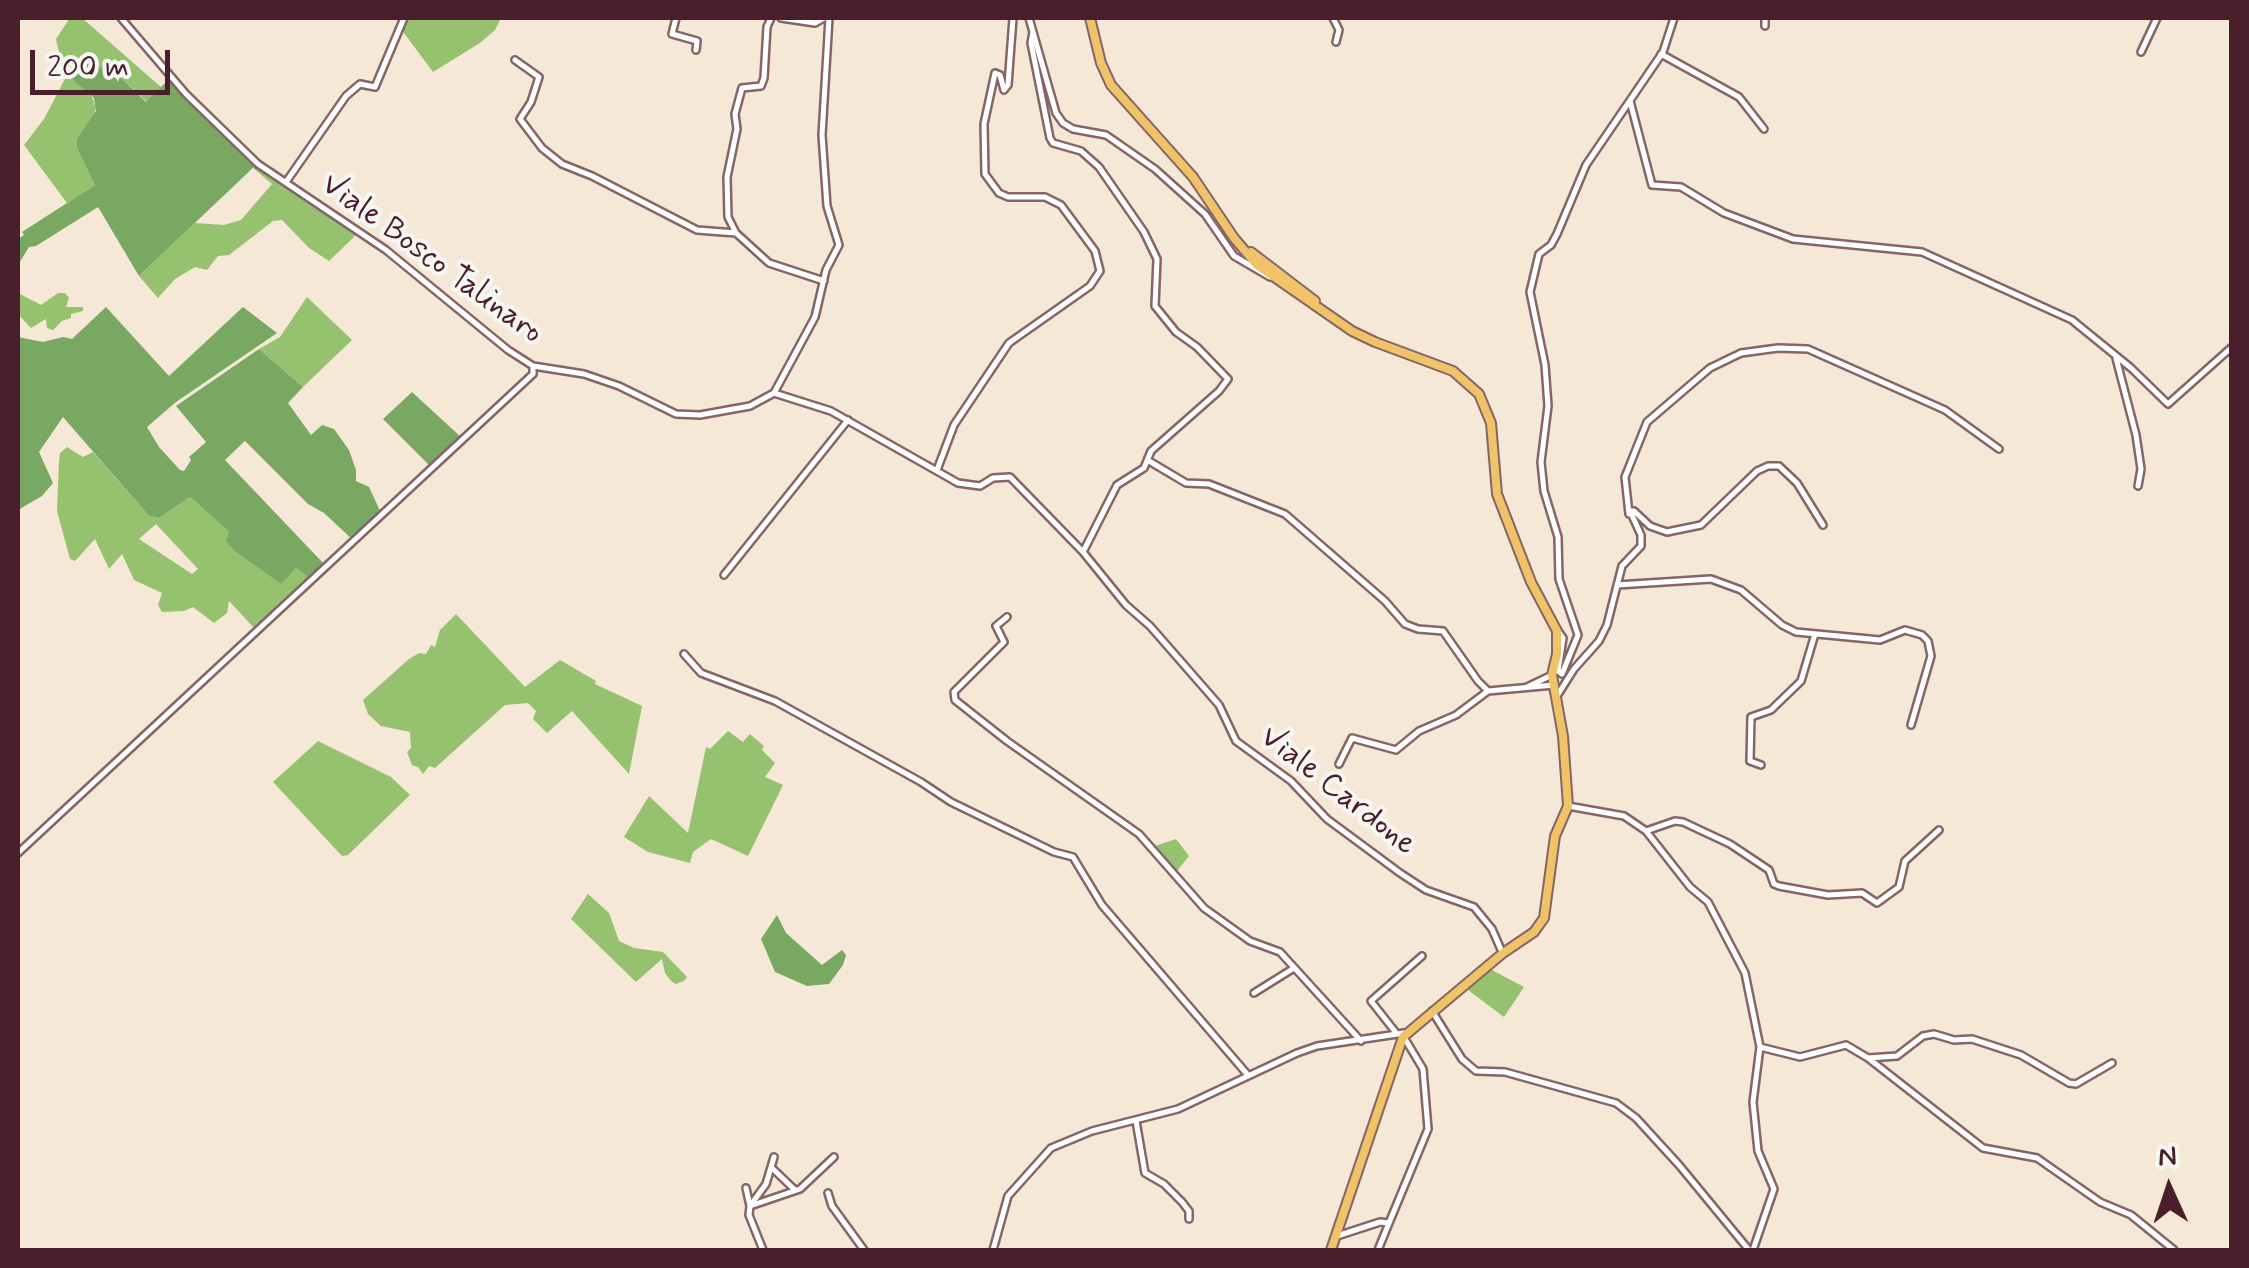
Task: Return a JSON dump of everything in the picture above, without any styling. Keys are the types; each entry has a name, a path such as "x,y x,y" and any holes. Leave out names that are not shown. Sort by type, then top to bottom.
{"main road":[{"path":"1090,18 1101,63 1112,84 1193,177 1244,254 1272,278 1363,336 1453,371 1479,394 1491,423 1497,494 1531,582 1557,632 1553,680 1558,696 1568,806 1555,836 1544,918 1534,932 1402,1034 1331,1250"},
{"path":"1244,254 1363,336"}],"street":[{"name":"Viale Bosco Talinaro","path":"121,18 247,155 386,250 533,366 602,380 676,414 700,415 750,406 774,394"},
{"path":"286,182 346,96 360,84 375,88 404,18"},
{"path":"676,18 672,34 697,41 696,50"},
{"path":"771,18 764,78 760,86 742,88 735,114 737,129 727,177 728,218 736,233 769,263 824,281"},
{"path":"781,18 815,24 827,18 822,134 827,206 838,245 815,318 774,394 831,411 937,470 954,424 1009,342 1090,286 1100,271 1095,250 1061,205 1045,198 1008,197 999,193 985,174 984,124 995,73 1000,75 1004,90 1008,86 1014,18"},
{"path":"1029,18 1056,113 1063,123 1073,129 1106,135 1155,168 1205,214 1231,253 1244,254"},
{"path":"1332,18 1339,30 1336,42"},
{"path":"1557,632 1563,638 1558,671 1562,674 1578,635 1559,579 1558,538 1544,491 1542,440 1547,392 1539,325 1530,292 1539,254 1551,244 1586,165 1662,54 1674,18"},
{"path":"1765,18 1765,26"},
{"path":"2142,52 2157,18"},
{"path":"1033,32 1050,138 1053,143 1081,151 1099,167 1144,232 1157,259 1155,306 1176,332 1226,376 1227,383 1151,452 1149,462 1117,485 1082,552"},
{"path":"1662,54 1738,97 1764,129"},
{"path":"515,60 539,77 531,102 520,119 542,148 562,164 696,230 736,233"},
{"path":"1630,102 1652,185 1681,187 1724,213 1793,239 1922,252 2072,320 2168,404 2232,348"},
{"path":"1558,696 1574,669 1599,641 1622,566 1641,546 1641,536 1629,514 1625,477 1647,422 1710,368 1741,353 1808,348 1945,410 1999,449"},
{"path":"2116,358 2136,434 2141,469 2138,486"},
{"path":"18,853 533,374 533,366"},
{"path":"724,575 848,420"},
{"path":"1149,462 1186,483 1209,484 1285,514 1385,601 1405,624 1443,631 1488,691"},
{"path":"1629,514 1634,511 1650,526 1667,532 1701,525 1757,471 1779,466 1797,483 1824,525"},
{"name":"Viale Cardone","path":"937,470 958,483 980,486 993,478 1010,478 1219,705 1236,741 1291,781 1328,819 1400,873 1426,890 1474,907 1492,928 1503,953"},
{"path":"1616,585 1711,579 1741,590 1788,630 1880,640 1906,630 1922,635 1928,640 1931,656 1912,725"},
{"path":"1007,616 996,626 1004,642 954,692 955,700 1007,742 1139,834 1204,908 1250,941 1280,952 1361,1041"},
{"path":"1761,765 1750,761 1751,717 1771,710 1802,681 1815,634"},
{"path":"684,654 701,672 775,701 951,802 1054,852 1073,856 1102,905 1246,1074"},
{"path":"1339,764 1352,738 1396,750 1419,731 1456,715 1488,691 1524,688 1553,680"},
{"path":"1432,1011 1462,1059 1476,1071 1505,1072 1572,1088 1626,1110 1679,1164 1751,1250 1774,1189 1758,1151 1753,1102 1760,1047 1746,977 1708,902 1690,887 1646,831 1624,816 1568,806"},
{"path":"1646,831 1683,822 1743,852 1769,870 1774,884 1828,895 1862,893 1877,903 1899,887 1905,861 1939,830"},
{"path":"1378,1250 1428,1129 1424,1069 1402,1034 1371,1001 1422,956"},
{"path":"1254,993 1294,968"},
{"path":"994,1250 1008,1196 1041,1156 1068,1139 1178,1108 1246,1074 1317,1046 1402,1034"},
{"path":"1868,1058 1898,1056 1923,1036 1934,1034 1954,1040 1972,1039 2020,1055 2069,1083 2076,1084 2112,1063"},
{"path":"1760,1047 1800,1057 1846,1045 1983,1148 2037,1158 2100,1202 2131,1215 2174,1250"},
{"path":"1136,1120 1145,1174 1164,1184 1182,1202 1189,1211 1189,1220"},
{"path":"750,1206 772,1168 774,1157"},
{"path":"750,1206 795,1190 834,1157"},
{"path":"772,1168 795,1190"},
{"path":"746,1188 749,1214 763,1250"},
{"path":"828,1193 832,1206 864,1250"},
{"path":"1337,1236 1380,1222 1389,1223"}],"green space":[{"path":"70,18 82,18 161,87 147,102 119,76 86,60 63,71 56,39"},
{"path":"406,18 501,18 495,30 480,43 433,72 401,29"},
{"path":"80,60 119,76 146,102 170,78 257,164 139,276 98,207 29,247 18,265 18,239 24,235 22,232 95,185 77,147 77,139 96,111 94,98 63,71"},
{"path":"67,75 90,92 96,108 95,185 67,203 24,145 44,119"},
{"path":"257,164 356,234 329,261 309,248 282,220 273,221 229,255 218,256 207,270 195,267 175,279 158,298 139,276 195,223 224,225 241,220 272,184 253,168"},
{"path":"18,293 41,305 58,293 65,293 69,298 66,307 83,307 83,311 71,314 53,330 47,328 46,319 31,328 18,314"},
{"path":"307,297 352,340 303,387 259,349 280,337"},
{"path":"106,307 169,376 243,307 277,333 176,402 147,427 180,470 184,471 189,457 206,442 176,406 259,349 303,387 288,403 311,435 322,425 334,429 349,450 356,481 369,487 381,513 353,540 308,504 245,441 225,460 325,565 310,579 296,568 281,584 237,553 226,541 229,532 190,497 159,518 149,516 63,417 39,452 53,483 42,496 18,510 18,337 43,342 72,339"},
{"path":"412,392 462,438 430,466 383,419"},
{"path":"67,447 83,457 93,452 149,516 159,518 190,497 229,532 237,553 280,583 296,568 310,579 256,630 229,601 227,613 214,623 193,607 162,612 158,605 162,593 134,580 122,554 109,569 95,539 75,561 70,559 57,511 60,453","holes":["156,524 198,569 192,574 139,539"]},
{"path":"456,614 525,687 560,660 596,681 595,684 642,706 629,774 572,711 547,733 533,719 536,711 528,703 505,705 435,768 429,766 423,774 412,765 407,752 411,748 410,732 381,726 368,714 363,700 409,659 426,654 431,645 435,647 440,630"},
{"path":"728,731 743,742 750,734 764,746 762,750 775,763 765,777 783,785 748,856 711,839 693,852 690,863 648,852 624,837 649,796 688,833 706,747 710,749"},
{"path":"318,741 391,777 410,795 348,855 342,856 273,782"},
{"path":"1176,839 1189,856 1176,872 1152,847"},
{"path":"588,894 609,913 619,941 634,948 663,952 687,977 684,981 671,981 662,959 636,982 571,919"},
{"path":"777,915 786,933 822,965 842,950 846,955 829,984 807,986 775,972 761,939"},
{"path":"1490,969 1524,987 1504,1017 1468,990"}]}
